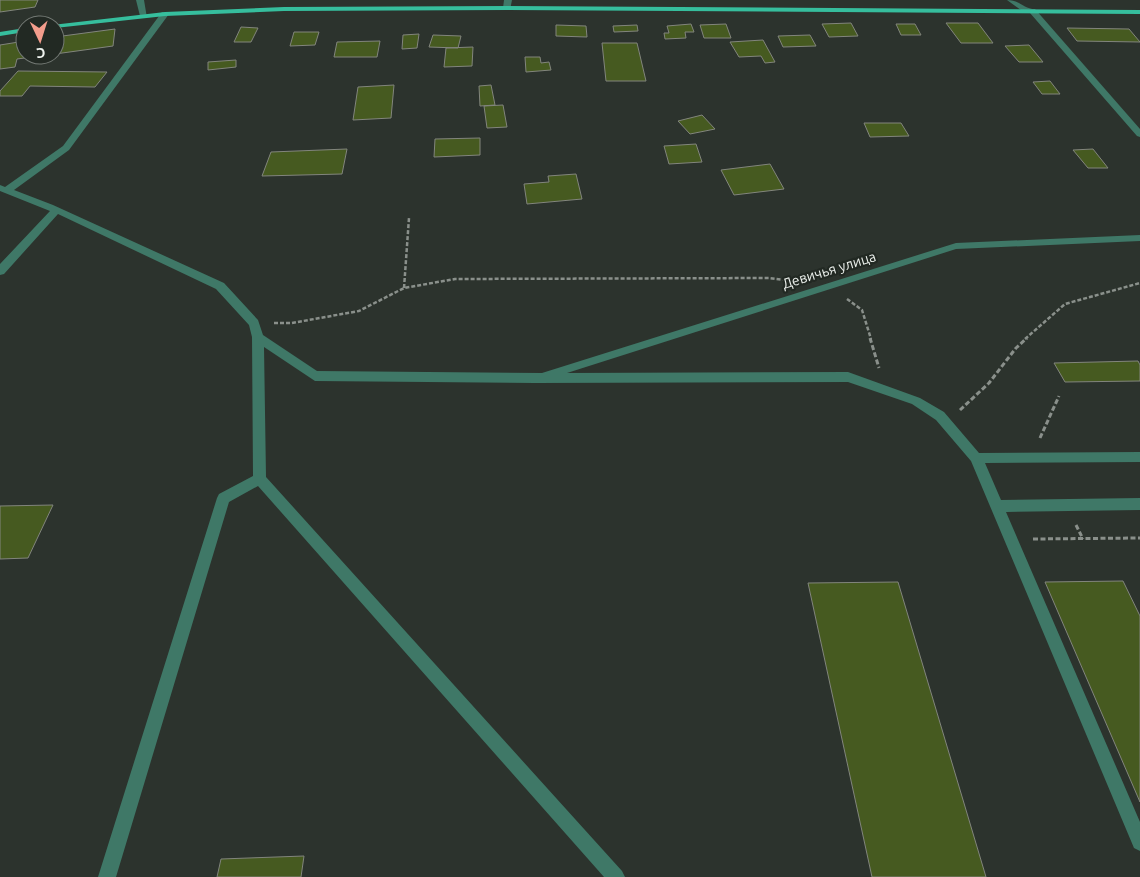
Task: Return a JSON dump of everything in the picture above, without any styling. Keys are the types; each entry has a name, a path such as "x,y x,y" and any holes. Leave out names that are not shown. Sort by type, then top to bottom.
{"main road":[{"path":"65,25 165,14 284,9 508,4 1140,12"},
{"path":"0,34 15,32"}],"street":[{"path":"140,0 144,16"},
{"path":"1011,0 1030,11 1140,134"},
{"path":"4,189 66,148 165,14"},
{"path":"4,189 56,210 220,286 254,323 258,337 260,479 616,877"},
{"path":"2,269 56,210"},
{"name":"Девичья улица","path":"535,378 956,246 1140,238"},
{"path":"258,337 315,376 535,378 848,377 916,401 940,416 976,458 1140,842"},
{"path":"976,458 1140,457"},
{"path":"107,877 224,498 260,479"},
{"path":"997,506 1140,504"}],"path":[{"path":"404,288 409,218"},
{"path":"254,323 292,323 359,311 404,288 455,279 768,278 786,280"},
{"path":"946,423 989,383 1016,348 1065,304 1140,284"},
{"path":"829,286 862,310 886,390"},
{"path":"1011,539 1140,538"}],"building":[{"path":"0,0 38,0 35,7 0,12"},
{"path":"851,23 858,36 829,37 822,24"},
{"path":"946,23 978,23 993,43 961,43"},
{"path":"691,24 694,32 685,32 686,38 665,39 664,33 669,33 667,26"},
{"path":"726,24 731,38 704,38 700,25"},
{"path":"896,24 915,24 921,35 901,35"},
{"path":"556,25 586,26 587,37 556,36"},
{"path":"637,25 638,31 614,32 613,26"},
{"path":"241,27 258,28 251,42 234,42"},
{"path":"1067,28 1129,29 1140,42 1077,41"},
{"path":"115,29 113,46 65,53 65,36"},
{"path":"294,32 319,32 315,45 290,46"},
{"path":"419,34 417,48 402,49 403,35"},
{"path":"433,35 461,36 458,48 429,47"},
{"path":"810,35 816,46 783,47 778,36"},
{"path":"763,40 775,62 765,63 761,56 739,57 730,42"},
{"path":"380,41 377,57 334,57 337,42"},
{"path":"15,43 15,67 0,69 0,45"},
{"path":"602,43 637,43 646,81 606,81"},
{"path":"1029,45 1043,62 1019,62 1005,46"},
{"path":"473,47 472,66 444,67 446,48"},
{"path":"525,57 540,57 541,63 549,62 551,70 526,72"},
{"path":"236,60 236,67 208,70 208,62"},
{"path":"18,71 107,72 95,87 30,86 22,96 0,96 0,91"},
{"path":"1050,81 1060,94 1042,94 1033,82"},
{"path":"394,85 391,118 353,120 358,87"},
{"path":"491,85 495,105 480,106 479,86"},
{"path":"503,105 507,127 487,128 484,106"},
{"path":"702,115 715,129 690,134 678,121"},
{"path":"864,123 901,123 909,136 870,137"},
{"path":"480,138 480,155 434,157 435,139"},
{"path":"696,144 702,162 669,164 664,146"},
{"path":"347,149 342,174 262,176 271,152"},
{"path":"1093,149 1108,168 1088,168 1073,150"},
{"path":"770,164 784,189 734,195 721,170"},
{"path":"576,174 582,199 527,204 524,184 549,182 548,176"},
{"path":"1138,361 1140,365 1140,381 1065,382 1054,363"},
{"path":"53,505 28,558 0,559 0,506"},
{"path":"1123,581 1140,616 1140,802 1045,582"},
{"path":"898,582 986,877 872,877 808,583"},
{"path":"304,856 301,877 217,877 221,859"}]}
